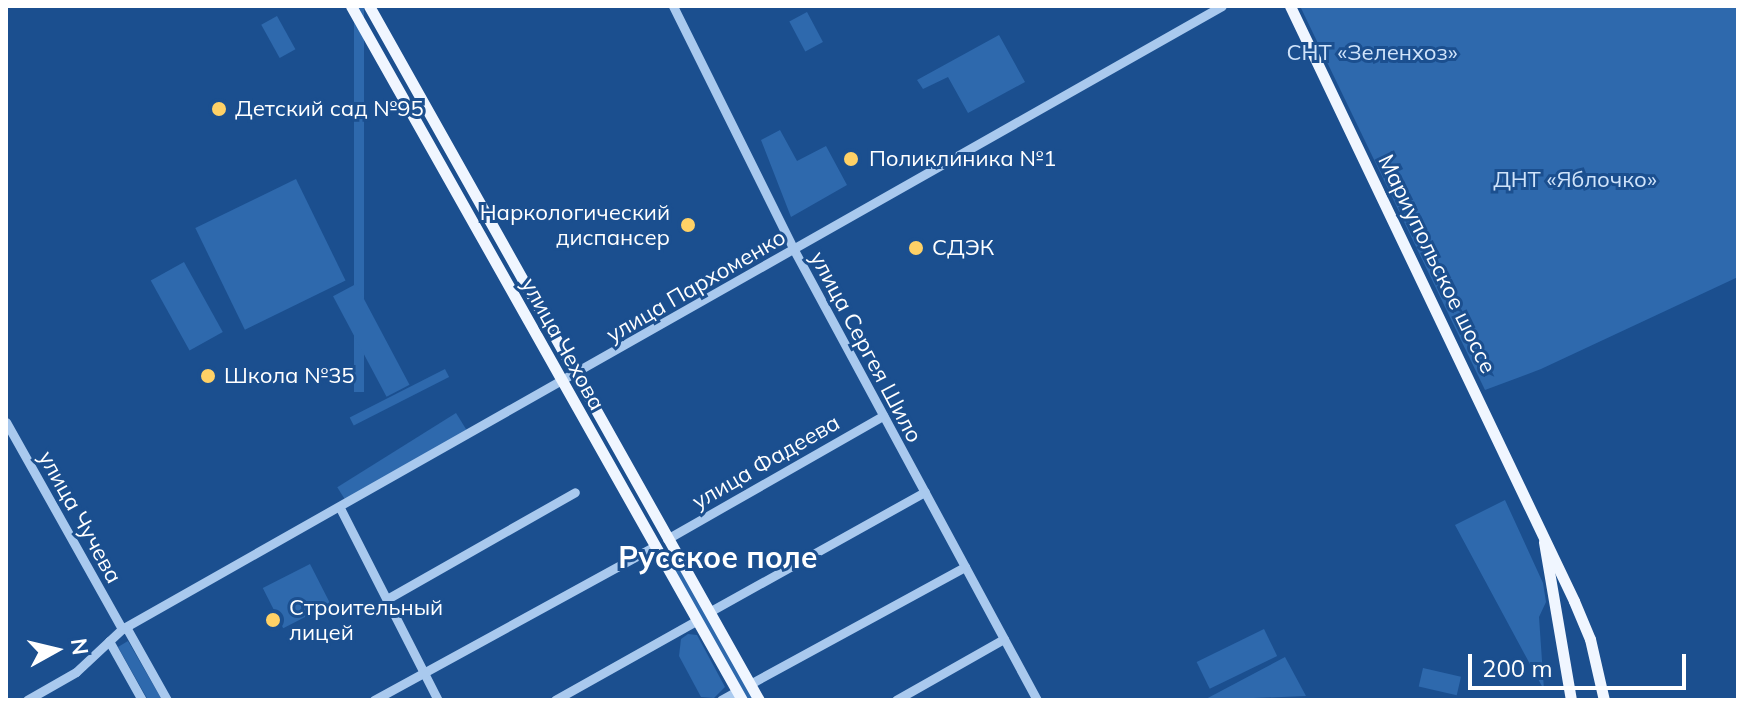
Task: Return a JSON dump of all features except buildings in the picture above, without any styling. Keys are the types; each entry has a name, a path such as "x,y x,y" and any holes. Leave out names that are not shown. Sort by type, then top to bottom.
{"main road":[{"name":"улица Чехова","path":"351,6 739,696"},
{"name":"улица Чехова","path":"369,6 759,700"},
{"name":"Мариупольское шоссе","path":"1290,6 1590,639 1604,700"},
{"path":"654,547 667,539"},
{"name":"Мариупольское шоссе","path":"1544,541 1571,700"}],"street":[{"name":"улица Сергея Шило","path":"673,6 794,250 1037,700"},
{"name":"улица Пархоменко","path":"27,700 76,672 124,628 576,377 1222,6"},
{"name":"улица Фадеева","path":"667,539 883,416"},
{"name":"улица Чучева","path":"6,422 167,700"},
{"path":"387,599 575,492"},
{"path":"709,612 925,492"},
{"path":"340,508 438,700"},
{"path":"374,700 654,547"},
{"path":"750,684 965,567"},
{"path":"555,700 696,621"},
{"path":"896,700 1004,639"},
{"path":"109,641 142,700"},
{"path":"721,700 739,696"}],"green space":[{"path":"354,6 364,6 364,392 354,392"},
{"name":"ДНТ «Яблочко»","path":"1300,6 1738,6 1738,277 1541,369 1485,390"},
{"path":"807,12 823,42 805,51 789,21"},
{"path":"277,16 295,49 280,58 261,25"},
{"path":"999,35 1025,82 968,113 948,77 923,89 917,80"},
{"path":"780,130 797,161 826,146 847,185 791,217 761,140"},
{"path":"296,179 346,281 245,330 195,228"},
{"path":"184,262 223,332 190,350 151,280"},
{"path":"356,284 410,385 387,397 333,296"},
{"path":"445,369 449,377 354,426 350,418"},
{"path":"456,413 468,432 349,506 337,487"},
{"path":"1505,500 1543,583 1546,602 1539,617 1544,690 1455,525"},
{"path":"670,552 755,700 747,700 664,556"},
{"path":"310,564 330,604 283,628 263,588"},
{"path":"1264,629 1277,656 1210,689 1197,662"},
{"path":"688,634 697,635 725,687 714,698 701,697 679,656 681,639"},
{"path":"128,641 162,700 148,700 118,647"},
{"path":"1285,657 1306,696 1204,700"},
{"path":"1423,668 1461,677 1457,695 1419,687"}],"place":[{"name":"Детский сад №95","path":"219,109"},
{"name":"Поликлиника №1","path":"851,159"},
{"name":"Наркологический диспансер","path":"688,225"},
{"name":"СДЭК","path":"916,248"},
{"name":"Школа №35","path":"208,376"},
{"name":"Строительный лицей","path":"273,620"}],"district":[{"name":"Русское поле","path":"718,557"}],"park label":[{"name":"СНТ «Зеленхоз»","path":"1372,53"}]}
